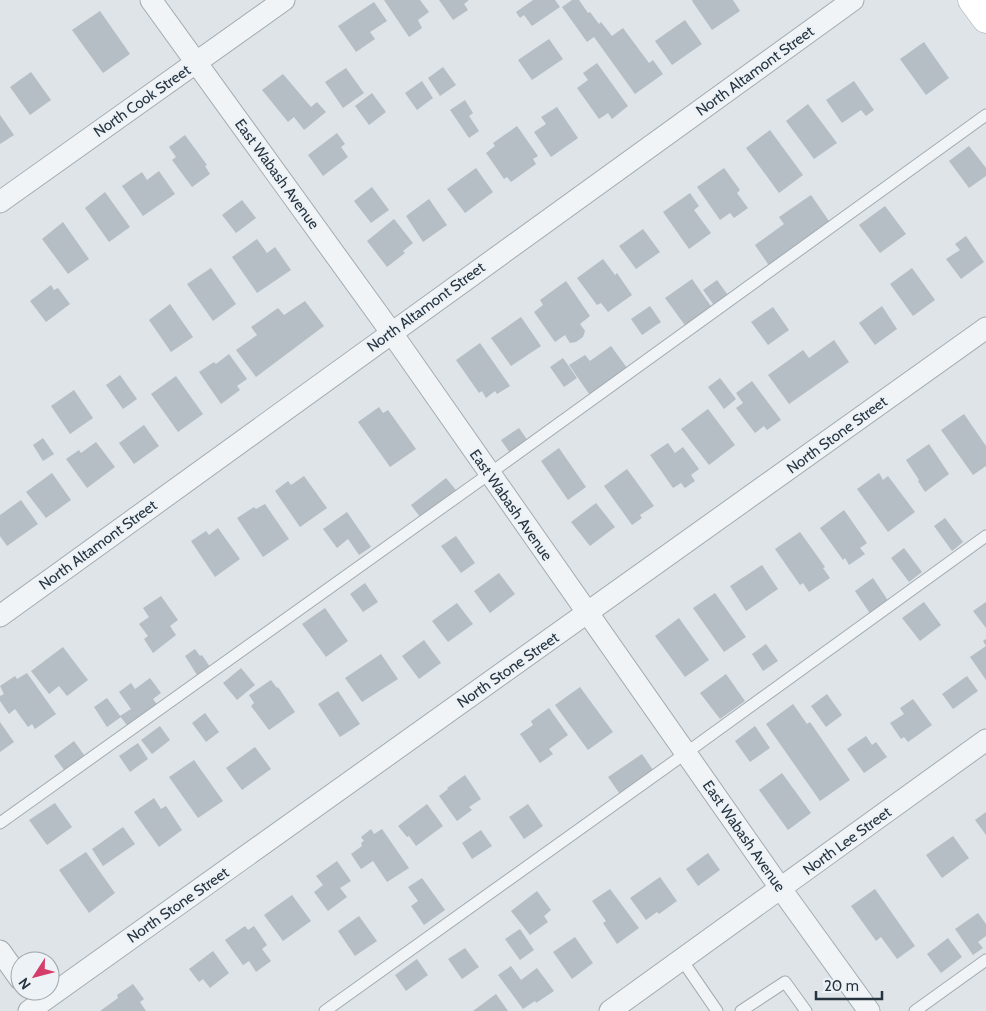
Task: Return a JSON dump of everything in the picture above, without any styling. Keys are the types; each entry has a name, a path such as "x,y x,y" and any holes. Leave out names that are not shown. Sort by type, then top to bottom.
{"main road":[{"path":"972,0 986,19"}],"street":[{"name":"East Wabash Avenue","path":"151,0 391,332 868,1011"},
{"name":"North Cook Street","path":"0,202 284,0"},
{"name":"North Altamont Street","path":"0,616 853,0"},
{"name":"North Stone Street","path":"35,1004 588,614 986,328"},
{"name":"North Lee Street","path":"610,1011 986,740"},
{"path":"0,951 10,965"}],"lane":[{"path":"0,824 986,115"},
{"path":"325,1011 986,536"},
{"path":"682,960 717,1011"},
{"path":"915,1011 986,960"},
{"path":"741,1011 785,982 806,1011"}],"building":[{"path":"384,0 420,0 429,12 418,20 422,28 409,37"},
{"path":"439,0 469,0 464,4 468,10 453,20"},
{"path":"533,0 555,0 560,7 532,26 524,15 520,18 516,12"},
{"path":"572,0 579,0 588,13 590,12 599,24 601,22 612,36 623,28 649,63 653,60 663,74 635,94 594,37 587,42 562,7"},
{"path":"693,0 733,0 740,11 712,30"},
{"path":"374,2 387,21 370,32 375,39 356,52 338,26"},
{"path":"100,11 130,54 103,73 72,30"},
{"path":"685,20 702,44 672,65 655,41"},
{"path":"549,39 563,59 532,80 518,60"},
{"path":"924,42 949,78 926,95 900,59"},
{"path":"597,63 628,106 612,119 608,113 599,119 577,88 588,80 583,73"},
{"path":"443,67 456,85 440,96 428,78"},
{"path":"346,68 364,93 343,108 325,82"},
{"path":"31,72 51,100 30,115 10,87"},
{"path":"283,74 311,107 317,102 326,112 304,130 294,117 288,122 262,90"},
{"path":"422,81 433,98 417,110 405,93"},
{"path":"854,81 874,110 866,116 861,110 842,123 826,100"},
{"path":"372,93 386,112 369,125 355,106"},
{"path":"465,100 473,113 469,116 479,131 469,138 450,110"},
{"path":"808,104 837,143 814,159 786,121"},
{"path":"557,107 578,138 551,157 534,132 546,124 541,117"},
{"path":"0,115 14,135 0,144"},
{"path":"517,126 538,156 533,159 536,164 511,182 507,177 504,179 486,153 495,146 493,143"},
{"path":"770,130 803,175 779,193 746,148"},
{"path":"337,133 345,144 341,147 348,157 323,176 308,155"},
{"path":"185,135 207,165 205,166 210,174 192,187 172,160 176,157 169,147"},
{"path":"969,146 986,168 986,176 969,188 949,161"},
{"path":"476,168 493,192 465,213 447,189"},
{"path":"724,168 740,190 737,193 748,208 734,218 730,213 720,220 697,187"},
{"path":"159,171 175,194 143,216 122,186 142,172 147,180"},
{"path":"372,187 389,210 371,223 354,201"},
{"path":"105,192 130,227 109,242 85,208"},
{"path":"690,193 699,206 694,210 711,233 689,249 663,212"},
{"path":"811,195 831,224 770,267 755,245 784,224 779,217"},
{"path":"429,199 447,225 423,242 406,216"},
{"path":"242,200 256,218 236,233 222,215"},
{"path":"885,206 906,234 880,253 859,225"},
{"path":"394,219 413,243 403,251 405,253 387,267 367,241"},
{"path":"63,222 89,259 68,274 42,239"},
{"path":"643,229 660,252 636,269 619,246"},
{"path":"966,236 984,262 961,279 946,259 960,250 955,244"},
{"path":"257,239 267,253 275,247 291,270 257,293 232,257"},
{"path":"603,259 615,275 617,273 632,295 608,312 601,303 597,305 577,278"},
{"path":"211,268 236,304 213,321 187,284"},
{"path":"912,268 935,300 913,316 890,284"},
{"path":"692,279 713,309 687,328 665,298"},
{"path":"717,280 730,298 716,308 703,290"},
{"path":"566,281 590,316 580,324 585,331 583,337 576,342 570,343 565,335 555,342 534,312 543,305 540,300"},
{"path":"51,285 54,290 58,288 70,304 46,322 30,301"},
{"path":"305,301 324,326 256,377 236,350 257,335 251,327 278,308 284,315"},
{"path":"170,304 193,337 171,352 149,320"},
{"path":"650,306 661,322 642,335 631,319"},
{"path":"882,306 897,329 875,345 859,323"},
{"path":"773,307 789,330 768,345 751,322"},
{"path":"521,317 541,346 511,366 491,338"},
{"path":"834,340 849,362 789,404 768,375 803,350 809,358"},
{"path":"480,343 510,386 497,394 495,391 486,398 482,391 479,393 456,360"},
{"path":"611,346 630,372 592,398 569,365 585,355 590,361"},
{"path":"229,354 247,379 237,386 240,390 221,404 199,372 214,362 216,364"},
{"path":"563,358 577,378 564,387 550,367"},
{"path":"120,375 137,399 123,409 106,385"},
{"path":"176,376 203,414 178,432 151,394"},
{"path":"720,378 736,399 724,409 708,387"},
{"path":"752,381 781,420 767,430 764,426 755,433 736,408 743,403 736,393"},
{"path":"74,390 93,418 70,434 51,406"},
{"path":"379,407 383,413 388,410 416,449 390,467 358,422"},
{"path":"708,409 735,445 709,465 681,429"},
{"path":"964,414 986,446 986,466 973,475 941,430"},
{"path":"144,425 159,446 134,464 119,443"},
{"path":"519,428 528,441 510,453 501,440"},
{"path":"43,438 54,454 43,461 33,445"},
{"path":"96,442 115,467 87,488 66,459 79,450 81,453"},
{"path":"668,443 675,453 683,447 699,469 691,475 695,481 685,488 681,483 673,488 650,455"},
{"path":"929,444 949,474 925,492 906,460"},
{"path":"559,448 586,487 568,500 541,461"},
{"path":"627,469 654,506 640,515 642,518 632,525 604,486"},
{"path":"52,473 71,500 46,518 26,492"},
{"path":"879,473 883,480 888,476 915,512 888,532 857,489"},
{"path":"304,476 327,508 300,527 275,491 288,481 291,485"},
{"path":"446,478 456,490 420,517 411,505"},
{"path":"21,500 38,524 7,546 0,536 0,515"},
{"path":"596,503 615,527 590,546 571,522"},
{"path":"265,504 289,539 263,557 237,518 254,507 256,509"},
{"path":"844,510 867,543 860,548 865,554 849,565 845,558 843,560 820,528"},
{"path":"347,512 371,547 359,555 348,539 337,548 323,529"},
{"path":"945,518 963,542 952,551 934,526"},
{"path":"218,528 240,559 215,577 191,541 206,531 209,535"},
{"path":"800,532 825,567 823,568 830,578 809,592 803,583 800,585 775,549"},
{"path":"456,536 475,563 461,573 441,546"},
{"path":"904,548 922,572 909,582 891,558"},
{"path":"762,565 778,589 746,611 730,586"},
{"path":"499,573 515,594 490,613 474,591"},
{"path":"873,578 889,602 871,615 855,591"},
{"path":"365,583 378,602 363,612 350,594"},
{"path":"715,593 746,637 724,652 693,608"},
{"path":"161,596 178,620 170,626 176,635 153,653 144,639 148,636 139,624 149,617 143,608"},
{"path":"924,602 941,625 920,641 902,618"},
{"path":"986,602 986,628 973,611"},
{"path":"457,603 473,624 448,642 432,621"},
{"path":"325,608 348,641 326,657 302,624"},
{"path":"679,618 709,660 685,677 655,636"},
{"path":"424,640 441,663 419,679 402,656"},
{"path":"766,644 778,661 763,671 752,654"},
{"path":"986,646 986,680 970,657"},
{"path":"63,647 88,680 67,696 59,686 49,694 31,671"},
{"path":"195,649 200,656 202,655 210,667 197,675 185,656"},
{"path":"381,654 398,679 362,702 345,678"},
{"path":"241,668 255,685 237,700 223,683"},
{"path":"27,673 56,714 35,729 32,724 28,727 15,709 9,714 0,701 0,696 4,694 0,686 15,676 17,679"},
{"path":"726,674 745,701 720,719 700,693"},
{"path":"967,676 978,691 953,709 942,694"},
{"path":"150,678 161,693 153,699 159,707 129,728 120,716 131,709 119,692 131,683 135,689"},
{"path":"271,680 295,712 269,730 251,706 254,703 249,695"},
{"path":"580,687 613,732 588,750 555,705"},
{"path":"338,691 360,724 340,737 318,704"},
{"path":"827,694 842,715 826,727 811,706"},
{"path":"107,698 121,717 107,727 94,707"},
{"path":"913,699 932,725 908,742 904,737 901,739 890,723 904,714 900,708"},
{"path":"793,704 807,724 810,722 850,780 820,801 766,724"},
{"path":"549,708 568,735 549,749 553,754 540,763 520,734 533,725 531,721"},
{"path":"205,713 219,732 206,742 192,723"},
{"path":"0,722 14,742 0,752"},
{"path":"160,726 170,740 152,754 141,740"},
{"path":"755,726 770,748 750,762 735,741"},
{"path":"866,736 872,745 876,742 887,757 864,773 847,749"},
{"path":"74,741 87,759 67,774 54,756"},
{"path":"138,743 148,759 130,772 119,756"},
{"path":"255,747 271,769 242,790 226,768"},
{"path":"642,754 655,773 622,797 608,777"},
{"path":"194,760 223,801 198,818 169,777"},
{"path":"782,773 811,813 788,830 759,790"},
{"path":"465,775 481,799 469,807 472,810 457,821 439,796"},
{"path":"154,798 161,809 166,806 182,830 159,847 134,812"},
{"path":"55,803 72,827 47,845 29,820"},
{"path":"427,804 443,826 416,846 398,826"},
{"path":"528,804 543,826 524,839 509,817"},
{"path":"986,812 986,835 975,820"},
{"path":"123,827 135,844 103,866 92,849"},
{"path":"371,829 374,834 382,829 409,868 387,882 373,861 361,869 351,854 362,846 361,843 364,841 361,837"},
{"path":"481,830 492,846 472,859 462,843"},
{"path":"953,836 969,858 942,878 926,855"},
{"path":"86,852 115,893 89,913 59,870"},
{"path":"708,853 720,870 698,886 686,869"},
{"path":"337,861 351,881 340,888 347,897 328,911 314,892 323,885 316,876"},
{"path":"660,877 677,901 659,914 657,912 646,920 630,898"},
{"path":"422,878 445,910 424,925 411,906 418,901 408,887"},
{"path":"610,889 639,928 617,944 603,923 606,921 592,901"},
{"path":"875,889 915,946 897,959 881,937 876,941 851,906"},
{"path":"537,891 551,910 544,916 548,922 530,935 511,911"},
{"path":"292,895 311,921 283,941 264,915"},
{"path":"978,913 986,924 986,936 978,942 983,948 973,955 955,929"},
{"path":"359,916 377,941 355,956 338,931"},
{"path":"245,926 248,930 254,926 267,945 262,949 271,961 256,972 249,961 243,965 225,940"},
{"path":"520,929 534,950 520,960 505,939"},
{"path":"575,937 593,963 572,979 553,952"},
{"path":"948,938 962,957 941,973 927,954"},
{"path":"465,948 479,967 462,979 448,959"},
{"path":"213,951 229,973 210,988 203,979 199,982 189,969"},
{"path":"417,959 428,975 406,991 395,975"},
{"path":"511,966 521,980 537,968 554,991 523,1009 498,975"},
{"path":"133,984 144,999 140,1002 146,1011 100,1011 118,998 117,995"},
{"path":"496,994 508,1011 473,1011"}]}
